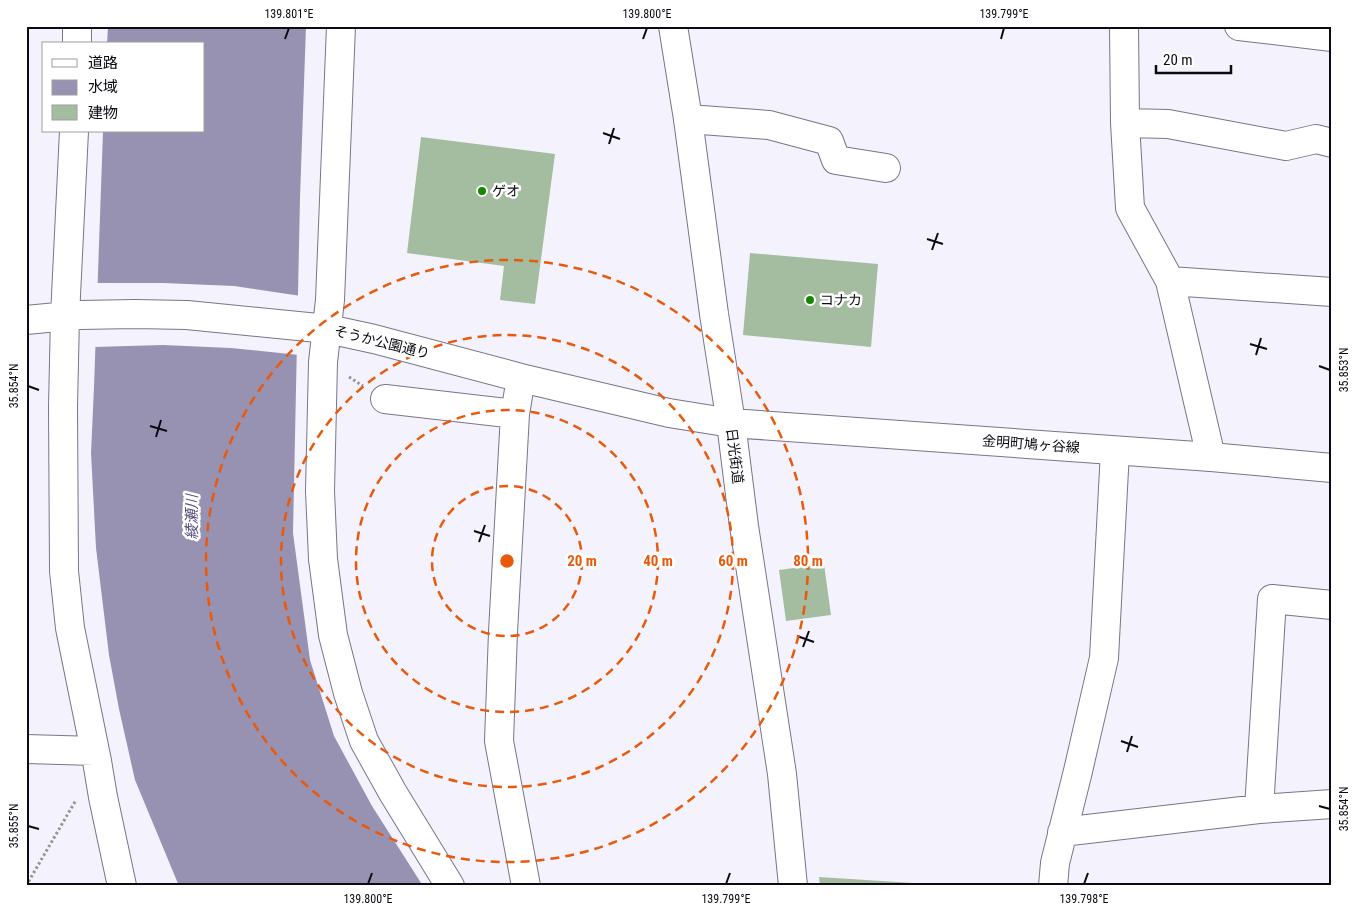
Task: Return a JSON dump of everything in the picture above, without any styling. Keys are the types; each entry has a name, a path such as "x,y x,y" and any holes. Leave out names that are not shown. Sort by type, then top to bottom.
{"street":[{"path":"76,42 77,26"},
{"path":"341,26 330,290 316,327 323,362 320,491 323,559 333,635 348,693 364,741 450,886"},
{"name":"日光街道","path":"674,26 744,526 782,774 793,886"},
{"path":"1124,26 1125,123 1130,208 1170,281 1211,458"},
{"path":"1239,26 1332,37"},
{"path":"688,119 769,125 829,141 836,160 886,168"},
{"path":"1125,123 1168,124 1286,146 1316,139 1332,143"},
{"path":"74,132 72,315 63,407 64,571 70,628 122,886"},
{"path":"1170,281 1332,292"},
{"name":"そうか公園通り","path":"26,320 72,315 187,315 316,327 668,413 731,423"},
{"path":"521,378 515,414 499,741 526,886"},
{"path":"385,399 515,414"},
{"name":"金明町鳩ヶ谷線","path":"731,423 1115,450 1332,468"},
{"path":"1053,886 1055,863 1104,658 1115,450"},
{"path":"1259,809 1272,600 1332,606"},
{"path":"26,749 95,751"},
{"path":"1062,832 1259,809 1332,804"}],"path":[{"path":"26,886 78,796"}],"water":[{"name":"綾瀬川","path":"108,26 306,26 300,198 293,533 310,660 334,736 372,806 423,886 179,886 135,780 109,655 96,548 91,453 103,132 205,132 205,42 107,42"}],"pier":[{"path":"96,283 234,286 301,296 299,355 231,348 163,345 93,347"}],"building":[{"name":"ゲオ","path":"421,137 555,154 535,304 500,300 504,266 407,253"},
{"path":"750,253 878,264 871,347 743,335"},
{"path":"824,564 831,615 786,621 779,570"},
{"path":"819,877 913,883 913,886 820,886"}],"place":[{"name":"ゲオ","path":"482,191"},
{"name":"コナカ","path":"810,300"}]}
